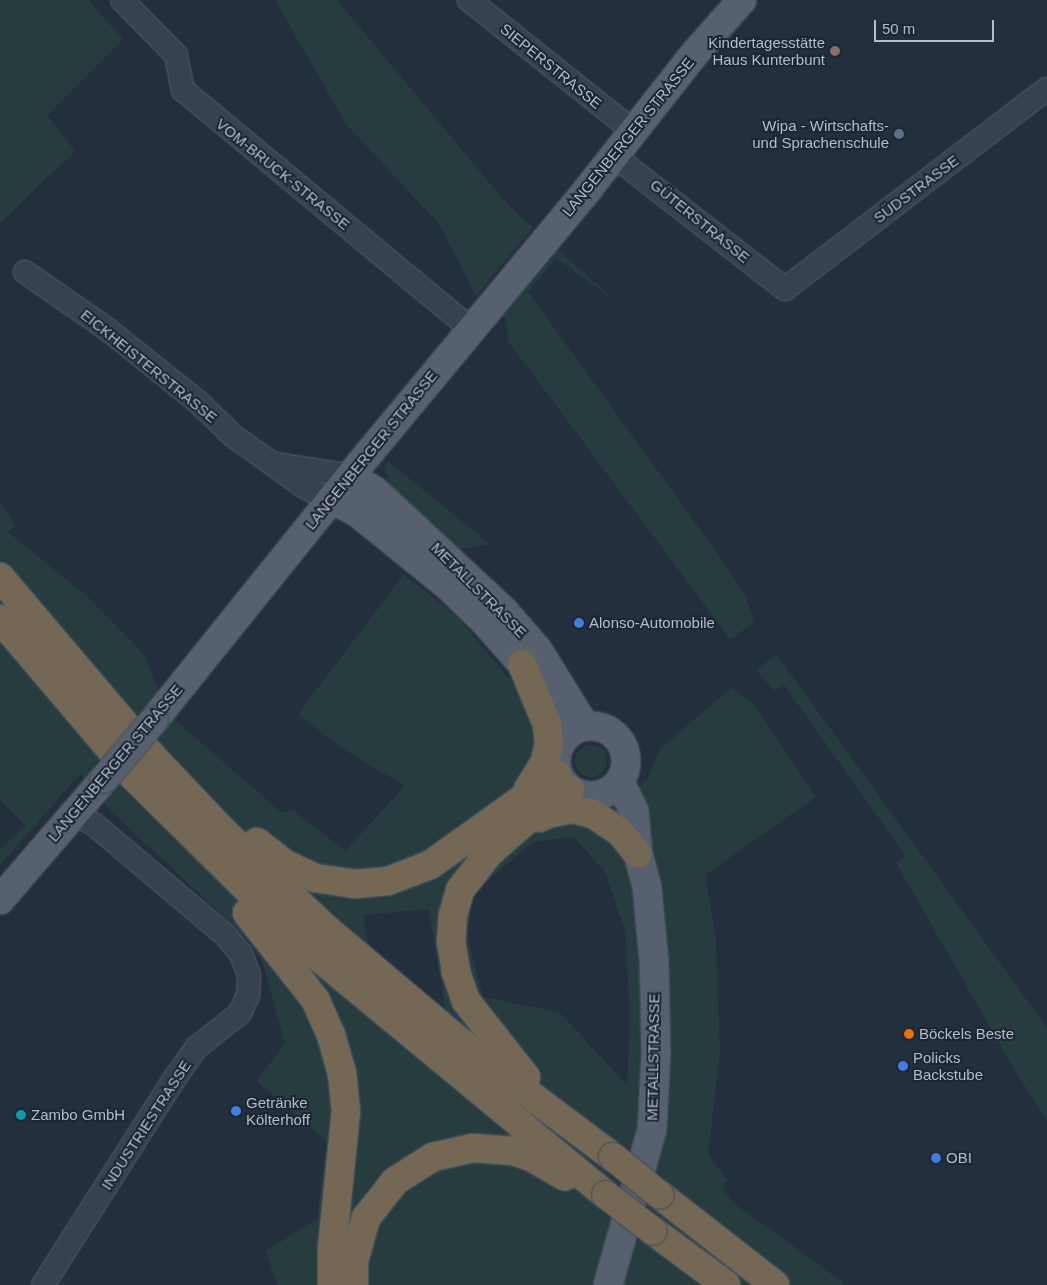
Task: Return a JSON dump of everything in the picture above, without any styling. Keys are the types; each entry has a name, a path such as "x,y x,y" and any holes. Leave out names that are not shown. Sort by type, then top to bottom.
{"highway":[{"path":"0,577 104,702 223,831 323,926 401,994 465,1046 572,1124 775,1285"},
{"path":"0,619 133,776 231,875 348,983 606,1196 726,1285"},
{"path":"517,804 545,762 548,744 548,724 522,664"},
{"path":"223,831 254,839 286,864 315,878 335,883 372,883 410,874 430,865 517,804 564,782"},
{"path":"564,782 547,802 474,869 460,890 453,915 451,942 456,972 466,1001 482,1025 572,1124"},
{"path":"506,839 547,814 573,809 593,814 620,832 638,854"},
{"path":"231,875 243,909 270,939 315,999 331,1035 342,1073 346,1111 332,1250 332,1285"},
{"path":"354,1285 354,1262 366,1218 395,1181 433,1157 473,1148 513,1151 606,1196"}],"main road":[{"name":"LANGENBERGER STRASSE","path":"0,900 154,720 470,328 547,238 742,0"},
{"name":"METALLSTRASSE","path":"350,476 376,491 504,611 538,650 576,730"},
{"name":"METALLSTRASSE","path":"331,499 358,513 448,586 522,664 560,718 576,730"},
{"path":"599,726 612,732 621,742 626,755 626,769 620,782 610,792 596,796 583,796 564,782 556,753 576,730 599,726"},
{"name":"METALLSTRASSE","path":"608,1285 652,1130 656,1053 654,961 647,887 638,854 634,811 620,782"},
{"name":"METALLSTRASSE","path":"596,796 618,816 638,854"}],"street":[{"name":"VOM-BRUCK-STRASSE","path":"122,0 176,55 183,90 470,328"},
{"name":"SIEPERSTRASSE","path":"469,0 633,132"},
{"name":"SÜDSTRASSE","path":"784,289 1047,89"},
{"name":"GÜTERSTRASSE","path":"614,156 784,289"},
{"name":"EICKHEISTERSTRASSE","path":"25,272 107,329 198,402 232,435 306,488 331,499"},
{"name":"EICKHEISTERSTRASSE","path":"271,463 350,476"},
{"name":"INDUSTRIESTRASSE","path":"43,1285 174,1078 196,1048 240,1013 248,995 249,976 242,954 225,935 96,825 74,813"}],"green space":[{"path":"0,0 88,0 123,39 47,115 75,151 0,223"},
{"path":"275,0 337,0 508,205 533,227 476,296 440,225 346,124"},
{"path":"558,250 616,301 556,258 528,292 715,550 746,597 754,623 730,639 508,341 506,319 502,317"},
{"path":"389,462 490,544 459,549 392,490 384,467"},
{"path":"0,501 16,526 8,532 88,597 146,657 155,683 176,721 281,812 293,810 345,851 405,786 343,749 298,714 404,574 459,619 533,707 538,738 593,825 649,777 659,750 731,688 754,705 816,797 705,875 716,938 720,1052 708,1155 728,1181 722,1187 733,1203 847,1285 277,1285 266,1251 317,1219 327,1142 257,1081 285,1043 262,961 245,937 108,808 80,774 0,865 0,850 25,825 0,800","holes":["573,837 605,871 625,932 630,1015 627,1085 559,1012 483,997 468,939 472,894 533,842","429,909 445,1008 445,1009 369,946 363,915"]},
{"path":"777,655 1047,1028 1047,1120 1017,1074 896,863 906,856 784,685 774,691 756,669"},
{"path":"591,745 603,749 607,761 603,773 591,777 579,773 575,761 579,749"}],"place":[{"name":"Kindertagesstätte Haus Kunterbunt","path":"835,51"},
{"name":"Wipa - Wirtschafts- und Sprachenschule","path":"899,134"},
{"name":"Alonso-Automobile","path":"579,623"},
{"name":"Böckels Beste","path":"909,1034"},
{"name":"Policks Backstube","path":"903,1066"},
{"name":"Getränke Költerhoff","path":"236,1111"},
{"name":"Zambo GmbH","path":"21,1115"},
{"name":"OBI","path":"936,1158"}]}
